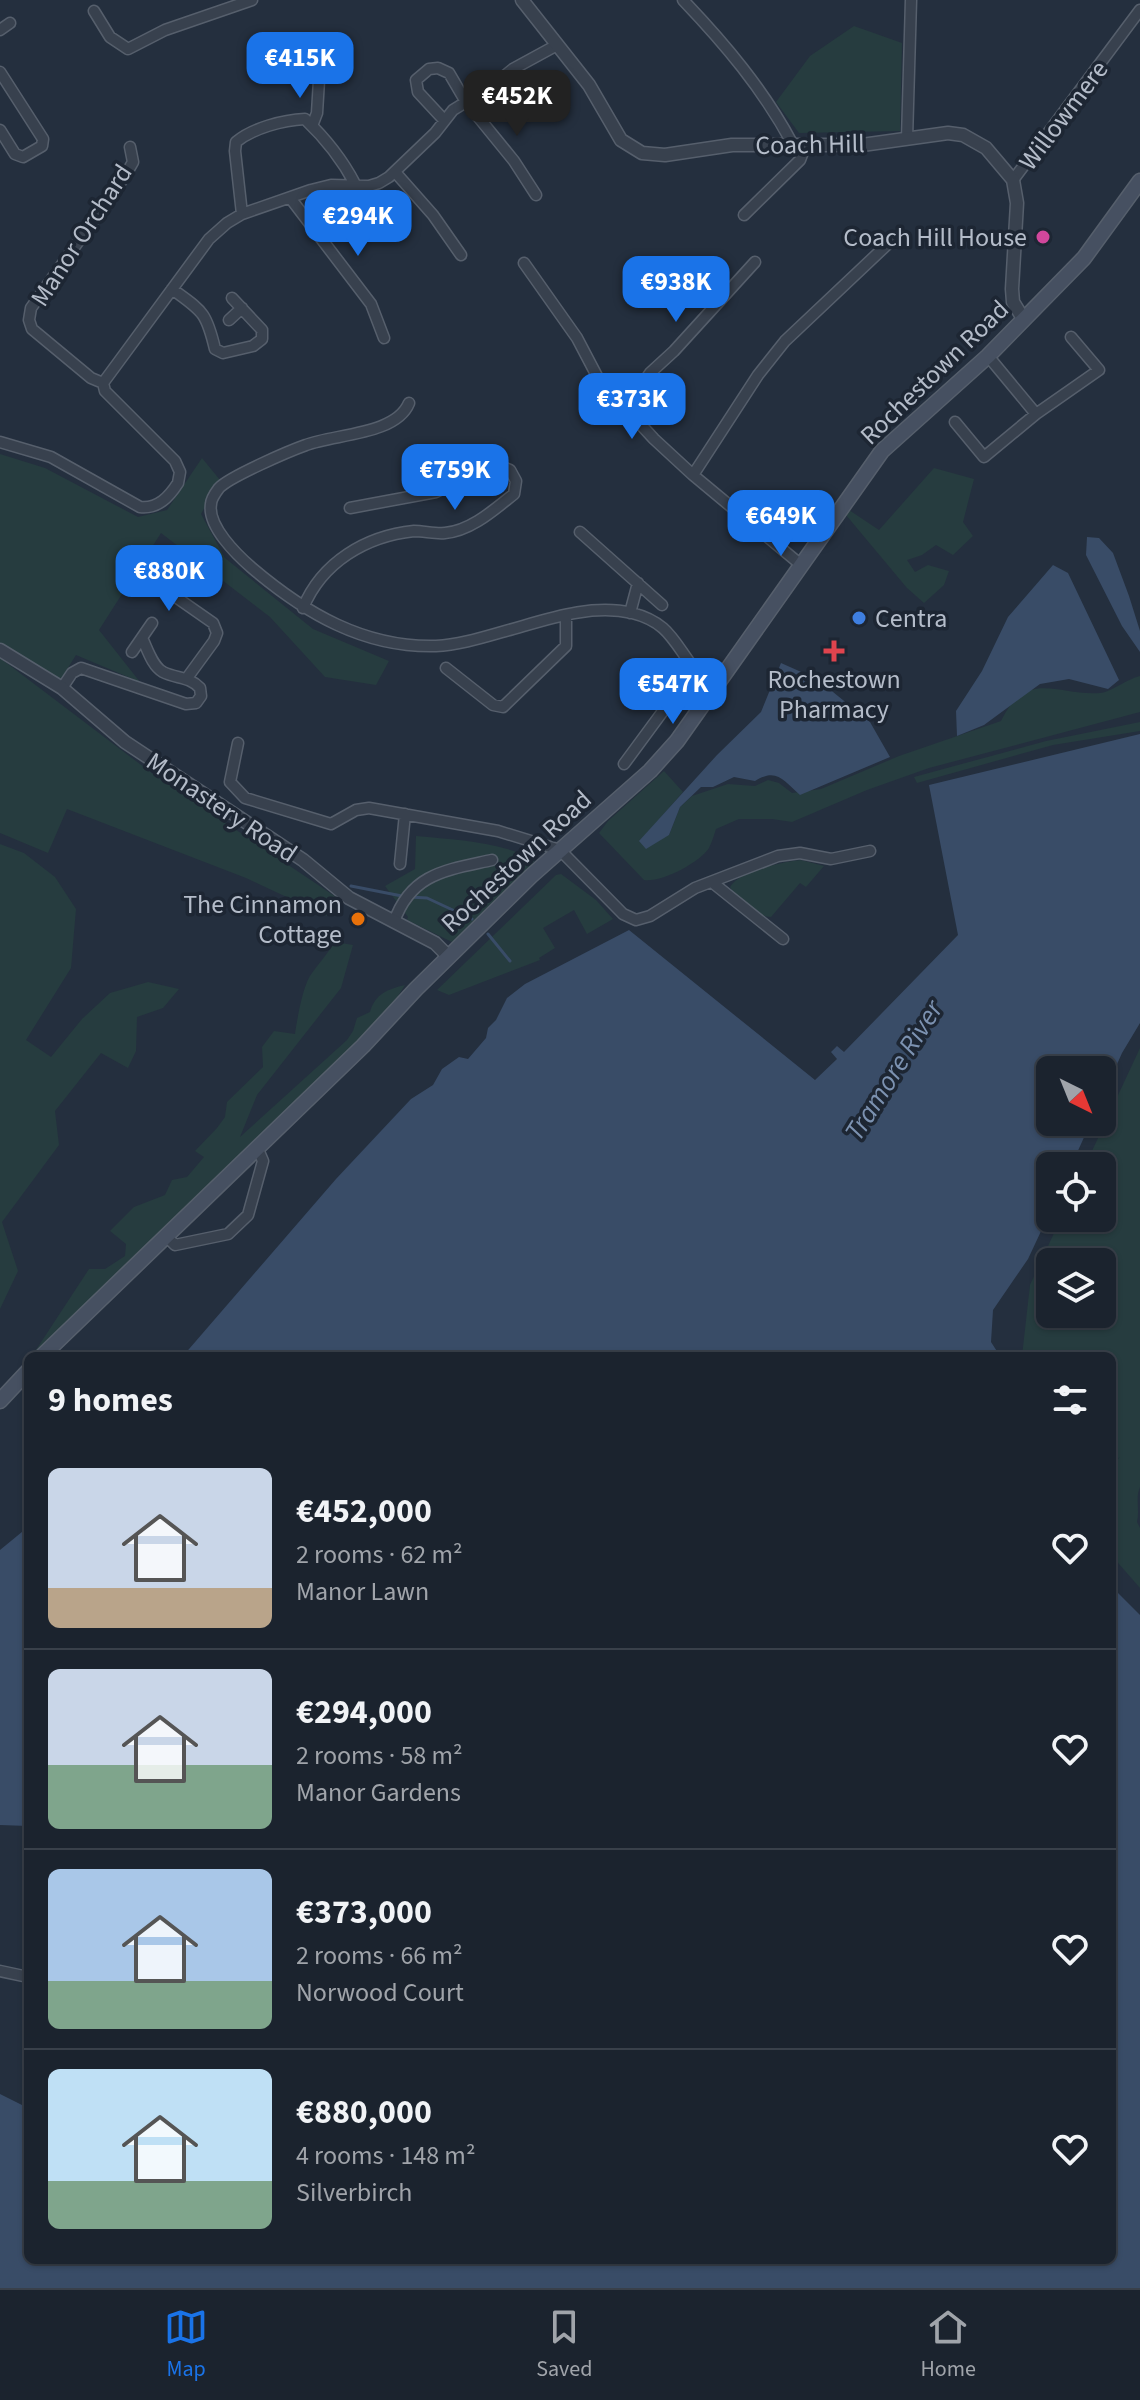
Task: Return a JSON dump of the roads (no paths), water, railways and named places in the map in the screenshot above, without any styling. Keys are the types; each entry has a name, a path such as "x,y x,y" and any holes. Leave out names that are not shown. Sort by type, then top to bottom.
{"main road":[{"name":"Rochestown Road","path":"257,1147 560,850 650,771 677,741 882,451 988,356 1084,258 1140,181"},
{"path":"46,1352 257,1147"},
{"path":"0,1401 24,1375"}],"street":[{"path":"94,11 110,37 128,49 165,30 252,0"},
{"name":"Coach Hill","path":"522,0 589,85 621,140 642,153 665,155 732,145 862,145 948,133 963,135 986,148 1013,180"},
{"path":"683,0 752,78 771,104 792,143"},
{"path":"907,139 911,0"},
{"name":"Willowmere","path":"1013,180 1140,10"},
{"path":"0,30 10,23"},
{"path":"103,383 209,239 227,223 242,214 329,185 369,186 379,183 395,172 435,133 453,110 513,69 557,45"},
{"path":"444,120 418,92 416,80 427,70 438,68 449,73 466,102 514,161 536,195"},
{"path":"0,72 43,139 42,146 23,157 15,154 0,130"},
{"path":"312,126 317,113 319,80"},
{"path":"242,214 236,142 244,136 291,120 305,119 312,126 355,184"},
{"path":"744,215 800,160 806,144"},
{"name":"Manor Orchard","path":"0,442 60,461 140,507 148,508 160,503 178,483 178,467 167,451 105,391 103,383 91,378 32,329 29,318 31,308 125,176 133,162 130,147"},
{"path":"395,172 433,215 461,255"},
{"path":"1013,180 1017,203 1013,302 1024,320"},
{"path":"291,199 371,304 384,338"},
{"path":"693,475 759,373 785,341 892,240"},
{"path":"626,409 650,373 755,262"},
{"path":"524,263 577,338 598,378 626,409 693,475 800,564"},
{"path":"172,289 201,310 208,320 215,349 223,353 253,346 262,339 262,330 232,298"},
{"path":"229,320 242,308"},
{"path":"955,422 984,457 1036,414 1099,370 1071,337"},
{"path":"988,356 1036,414"},
{"path":"409,403 406,411 390,422 307,444 221,487 210,503 211,517 233,552 282,594 339,628 399,643 437,646 566,615 630,613 652,619 671,633 694,669 716,687"},
{"path":"303,608 328,568 345,555 393,534 418,531 446,533 473,524 514,494 516,481 510,470 498,465 436,492 350,508"},
{"path":"580,532 662,605"},
{"path":"151,563 147,571 150,579 213,623 217,633 187,678"},
{"path":"630,613 638,583"},
{"path":"446,668 493,705 503,707 566,646 566,615"},
{"path":"132,652 152,623"},
{"path":"62,688 72,673 81,668 186,704 196,703 201,696 200,688 187,678 163,672 155,665 142,638"},
{"name":"Monastery Road","path":"0,650 62,688 125,742 303,860 349,898 435,943 449,957"},
{"path":"624,764 694,669"},
{"path":"238,743 230,782 245,798 331,824 356,810 369,808 498,831 560,850 616,908 632,919 643,919 695,888 788,853 831,859 870,851"},
{"path":"400,864 405,814"},
{"path":"394,922 401,902 437,873 492,860"},
{"path":"713,883 783,939"},
{"path":"165,1235 175,1245 228,1234 248,1215 263,1161 257,1147"},
{"path":"0,1971 24,1976"}],"water":[{"path":"1087,537 1099,538 1113,553 1140,631 1140,652 1122,626 1086,555"},
{"path":"1053,565 1068,573 1119,680 1108,689 1069,679 1040,684 984,725 957,736 956,711 982,671 1008,617"},
{"path":"781,663 817,679 870,722 890,757 800,795 785,781 769,775 755,781 734,777 713,787 701,787 680,807 669,835 646,849 639,841 717,755 761,712"},
{"name":"Tramore River","path":"1140,734 1140,1023 1116,1066 1116,1056 1036,1056 1036,1136 1085,1136 1077,1152 1036,1152 1036,1232 1041,1232 1028,1259 993,1310 991,1342 997,1352 186,1352 336,1179 411,1099 433,1085 442,1069 459,1057 468,1059 486,1038 488,1028 496,1020 507,998 525,984 629,930 815,1080 837,1059 831,1052 837,1046 844,1052 958,935 929,785"},
{"path":"24,1530 24,1826 0,1825 0,1550"},
{"path":"1116,1591 1140,1615 1140,2288 0,2288 0,2094 24,2106 24,2264 1116,2264"}],"waterway":[{"path":"351,886 402,896"},
{"path":"410,897 427,898 472,919"},
{"path":"488,934 510,961"}],"place":[{"name":"Coach Hill House","path":"1043,237"},
{"name":"Centra","path":"859,618"},
{"name":"Rochestown Pharmacy","path":"834,651"},
{"name":"The Cinnamon Cottage","path":"358,919"}]}
